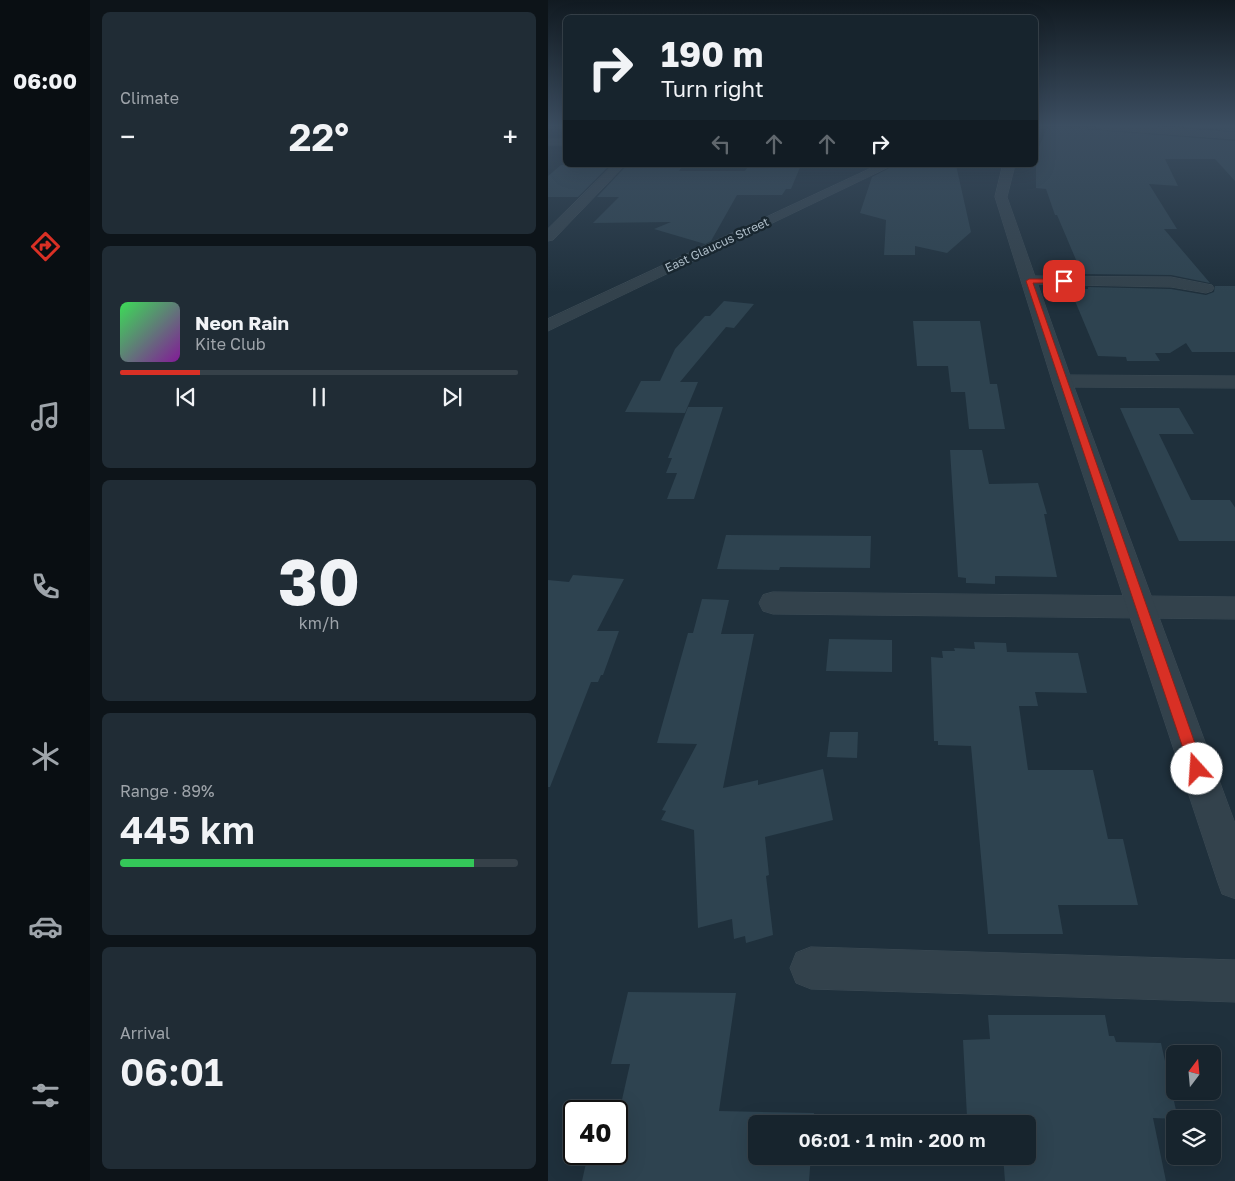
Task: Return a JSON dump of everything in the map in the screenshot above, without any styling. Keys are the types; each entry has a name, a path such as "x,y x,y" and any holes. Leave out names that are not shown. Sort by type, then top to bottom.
{"street":[{"path":"548,237 603,181"},
{"name":"East Glaucus Street","path":"548,326 852,181"},
{"path":"1005,181 1001,197 1062,381 1233,866"},
{"path":"1029,281 1171,282 1206,288"},
{"path":"1062,381 1236,382"},
{"path":"773,603 1236,608"},
{"path":"811,968 1236,981"}],"building":[{"path":"548,181 594,181 578,197 548,197"},
{"path":"612,181 794,181 791,189 786,189 782,195 737,195 711,241 705,244 654,229 671,222 593,223 619,197 597,197"},
{"path":"871,181 960,181 971,232 947,253 915,246 915,255 884,255 886,220 860,213"},
{"path":"1036,181 1176,181 1178,186 1149,184 1177,229 1164,229 1210,283 1171,275 1082,274 1057,215 1055,215 1046,189 1036,188"},
{"path":"1215,286 1236,286 1236,352 1192,352 1186,343 1170,353 1155,353 1160,361 1127,361 1126,357 1098,356 1070,289 1088,289 1088,287 1171,289 1206,295 1214,292"},
{"path":"724,301 754,304 734,328 726,327 680,382 698,382 685,413 625,412 641,381 660,381 675,349 705,316 710,316"},
{"path":"913,321 980,321 990,384 997,384 1005,429 969,429 965,392 951,392 948,366 917,366"},
{"path":"688,407 723,407 694,499 667,499 677,473 666,473 672,458 668,458"},
{"path":"1120,408 1179,408 1194,434 1159,434 1191,500 1230,500 1236,509 1236,541 1179,541"},
{"path":"950,450 982,450 989,484 1038,483 1047,514 1044,514 1057,577 995,576 995,584 966,583 966,578 958,577"},
{"path":"726,535 871,536 870,568 780,567 779,570 717,569"},
{"path":"573,575 624,579 597,631 619,631 603,675 601,675 598,682 591,682 550,787 548,787 548,580 569,582"},
{"path":"702,599 729,600 721,634 754,634 723,788 758,780 758,785 823,769 833,820 765,837 769,875 766,876 773,935 746,943 745,936 734,939 732,919 698,928 694,830 661,820 666,811 662,810 697,744 657,743 688,633 693,633"},
{"path":"829,639 892,640 892,672 826,671"},
{"path":"974,642 1006,643 1007,652 1078,653 1087,693 1035,692 1038,706 1019,706 1028,770 1093,770 1108,839 1123,839 1138,905 1058,905 1063,934 988,934 971,746 938,745 938,741 934,741 931,657 943,658 942,651 955,651 954,648 975,649"},
{"path":"830,732 858,732 857,758 827,757"},
{"path":"628,992 736,993 719,1111 814,1113 814,1115 748,1115 748,1165 810,1165 809,1181 582,1181 586,1165 628,1165 628,1100 622,1100 630,1064 611,1064"},
{"path":"988,1015 1105,1015 1109,1036 1114,1036 1116,1042 1161,1043 1166,1065 1166,1100 1174,1100 1176,1110 1166,1110 1166,1119 1153,1118 1166,1181 1005,1181 1004,1165 1036,1165 1036,1115 967,1115 963,1040 990,1039"}],"route":[{"path":"1064,281 1029,281 1197,769"}]}
